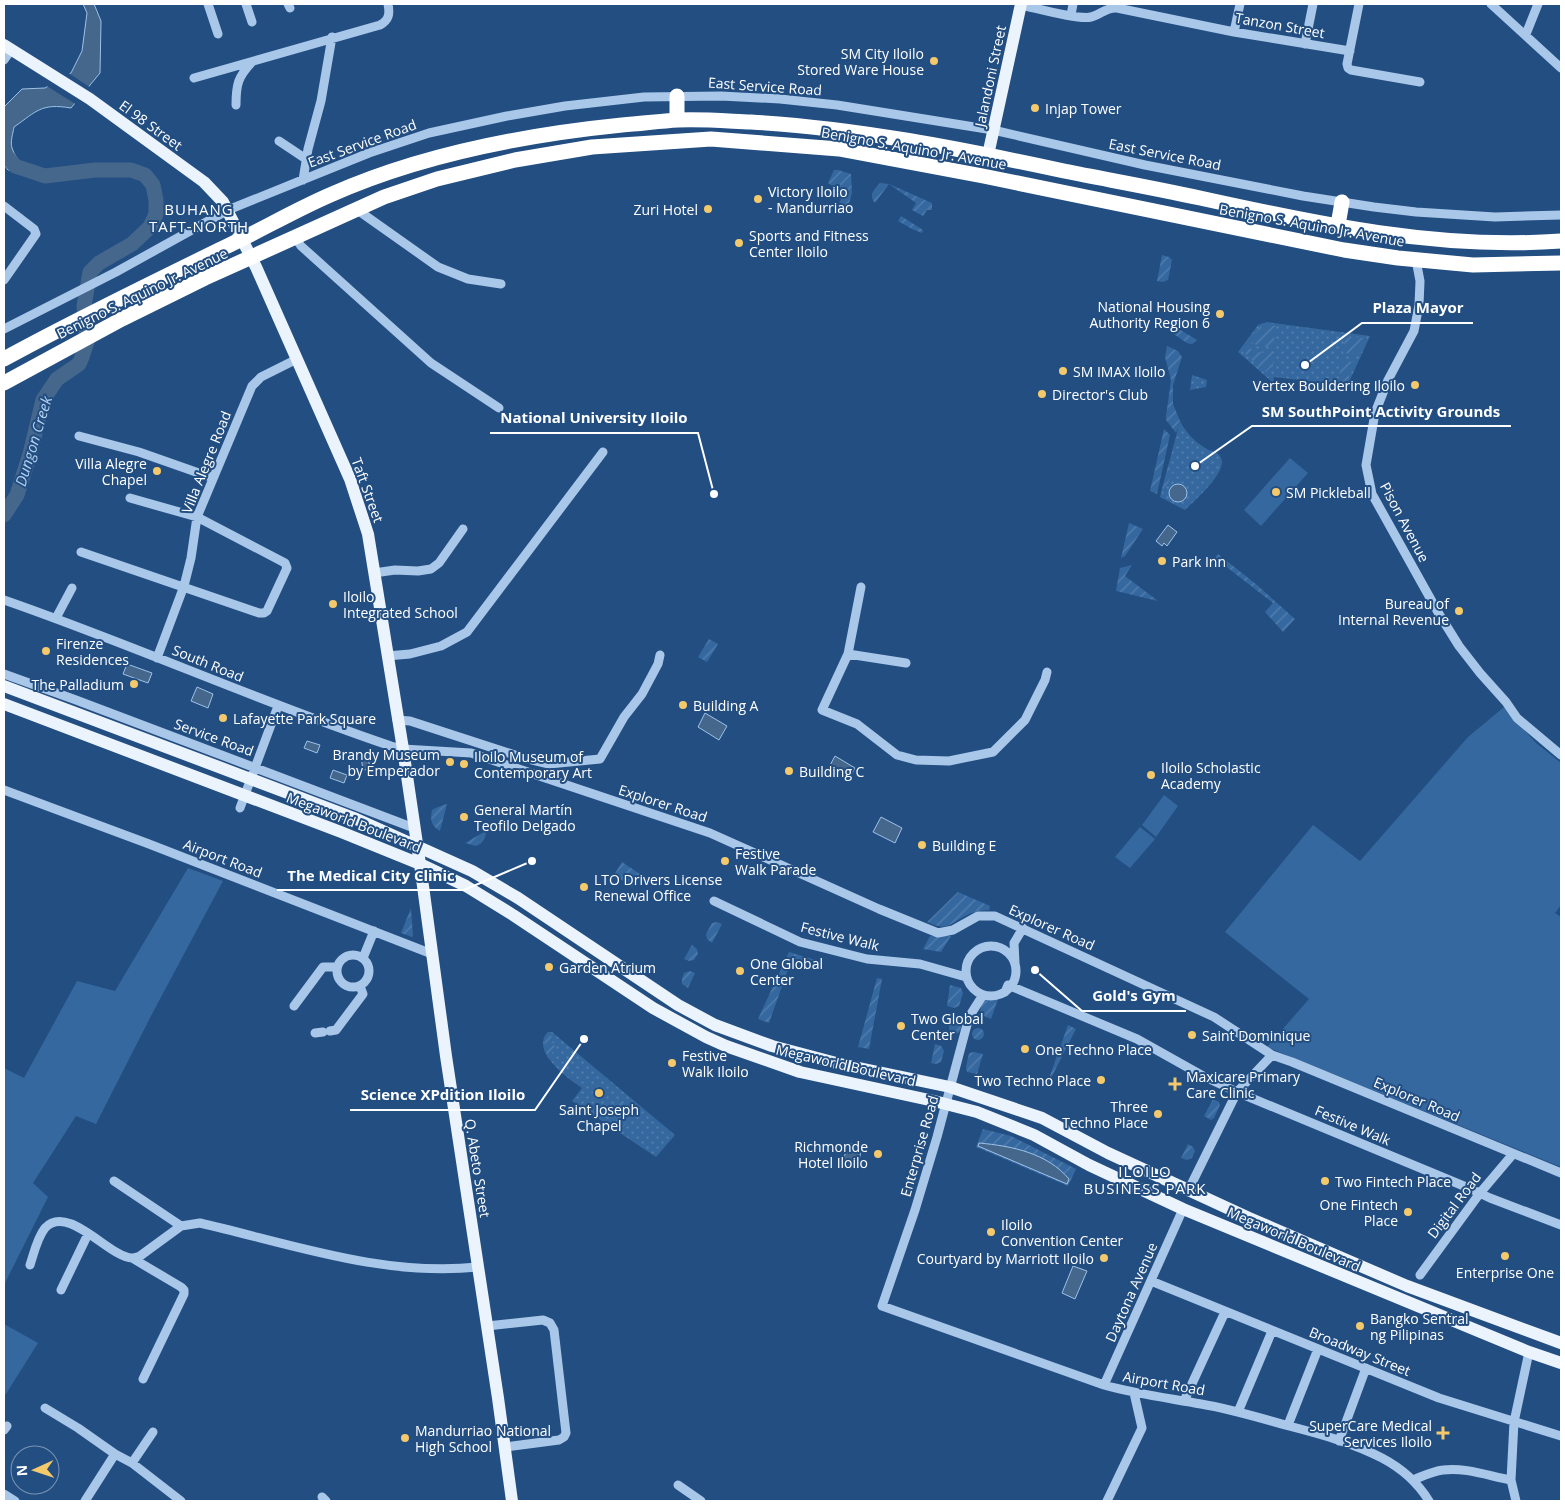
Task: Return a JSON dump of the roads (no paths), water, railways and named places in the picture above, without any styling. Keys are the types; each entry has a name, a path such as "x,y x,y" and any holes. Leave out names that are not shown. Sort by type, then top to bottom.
{"highway":[{"path":"677,96 677,120"},
{"name":"Benigno S. Aquino Jr. Avenue","path":"4,359 55,331 332,194 376,177 431,159 542,134 677,120 754,122 834,129 988,155 1277,215 1404,237 1453,241 1561,241"},
{"path":"542,134 545,154"},
{"name":"Benigno S. Aquino Jr. Avenue","path":"4,383 57,353 205,278 356,209 437,179 545,154 592,147 711,139 839,149 983,176 1307,243 1416,260 1473,265 1561,263"},
{"path":"1338,225 1342,202"},
{"path":"1495,265 1496,242"}],"main road":[{"name":"Jalandoni Street","path":"988,155 1021,4"},
{"name":"El 98 Street","path":"6,52 90,99 204,182 223,202 252,257"},
{"name":"Taft Street","path":"252,257 350,479 368,534 402,749"},
{"name":"Megaworld Boulevard","path":"4,686 204,761 253,773 289,794 380,829 472,871 518,898 668,998 702,1018 744,1037 821,1060 950,1087 1042,1118 1188,1191 1407,1286 1561,1343"},
{"name":"Megaworld Boulevard","path":"4,704 375,845 420,864 464,885 513,915 653,1008 706,1038 800,1072 946,1103 977,1112 1034,1135 1089,1165 1184,1209 1529,1352 1561,1363"},
{"name":"Q. Abeto Street","path":"402,749 512,1501"},
{"path":"200,778 208,777 212,773 210,766 204,761"},
{"path":"283,810 276,799 279,795 289,794"},
{"path":"375,845 380,845 385,840 380,829"},
{"path":"464,885 460,879 462,874 466,871 472,871"},
{"path":"904,1094 910,1093 915,1088 906,1078"},
{"path":"977,1112 973,1109 972,1102 978,1097 982,1097"}],"street":[{"path":"208,4 218,34"},
{"path":"246,4 252,22"},
{"path":"194,78 332,37 380,25 386,22 388,18 388,4"},
{"path":"1021,4 1071,16 1090,17 1117,6"},
{"path":"1071,16 1073,4"},
{"path":"1234,32 1240,4"},
{"path":"1305,44 1313,4"},
{"path":"1359,4 1347,64 1348,68 1420,82"},
{"path":"1491,4 1561,68"},
{"path":"1526,34 1538,4"},
{"name":"Tanzon Street","path":"1117,6 1234,32 1350,51"},
{"path":"303,180 306,159 321,100 332,37"},
{"path":"236,104 236,84 243,71 252,62"},
{"name":"East Service Road","path":"4,329 116,272 228,210 369,153 455,126 565,106 644,97 780,99 837,105 994,130 1145,165 1342,202 1408,212 1452,215 1495,217 1561,216"},
{"path":"279,141 306,159"},
{"path":"4,206 34,229 36,234 4,280"},
{"path":"356,209 438,267 468,279 500,284"},
{"path":"294,236 301,246 431,363 499,408"},
{"name":"Pison Avenue","path":"1416,260 1420,281 1419,305 1414,331 1388,380 1375,413 1366,465 1372,494 1459,646 1517,718 1561,755"},
{"name":"Villa Alegre Road","path":"157,658 184,586 191,558 197,518 256,381 298,359"},
{"path":"79,436 140,452 213,478"},
{"path":"387,656 410,654 441,646 467,632 603,452"},
{"path":"82,552 264,613 267,611 287,568 285,563 197,518 130,498"},
{"path":"374,574 395,570 418,571 431,569 439,563 462,529"},
{"path":"861,587 848,654 822,710 857,724 897,755 916,760 949,761 992,752 1025,720 1045,680 1047,672"},
{"path":"56,618 72,588"},
{"name":"South Road","path":"4,600 56,618 278,706 402,749"},
{"path":"848,654 906,664"},
{"path":"397,720 410,721 524,758 549,764 600,759 624,717 642,694 658,664 660,656"},
{"name":"Service Road","path":"4,674 76,700 253,773 414,828"},
{"path":"240,808 278,706"},
{"name":"Explorer Road","path":"402,749 471,753 710,833 879,910 938,932 954,930 978,916 995,916 1214,1017 1272,1055 1561,1173"},
{"name":"Airport Road","path":"4,790 432,954"},
{"name":"Festive Walk","path":"714,901 800,942 867,959 920,964 966,977"},
{"path":"1015,963 1005,950 998,946 982,947 970,956 967,963 966,977 969,985 983,995 998,995 1005,992 1014,979 1015,963 1014,942 1022,928"},
{"path":"363,958 374,931"},
{"path":"354,955 363,958 367,963 369,973 364,983 360,986 350,987 341,982 338,977 337,967 340,962 348,956 354,955"},
{"path":"294,1006 323,967 337,967"},
{"name":"Festive Walk","path":"1005,992 1008,985 1137,1039 1203,1076 1237,1092 1561,1225"},
{"path":"322,1032 336,1030 363,994 360,986"},
{"name":"Enterprise Road","path":"882,1306 915,1210 946,1103 968,1017 983,995"},
{"path":"1188,1191 1237,1092 1272,1055"},
{"name":"Digital Road","path":"1420,1275 1480,1193 1513,1154"},
{"path":"114,1181 181,1226"},
{"name":"Daytona Avenue","path":"1104,1385 1184,1209"},
{"path":"30,1265 42,1233 52,1223 64,1221 124,1256 132,1258 184,1290 184,1294 143,1380"},
{"path":"132,1258 140,1256 181,1226 200,1223 347,1260 411,1268 452,1270 478,1267"},
{"path":"61,1290 88,1234"},
{"name":"Broadway Street","path":"1151,1281 1439,1398 1561,1436"},
{"name":"Airport Road","path":"882,1306 1104,1385 1134,1393 1238,1412 1339,1441 1384,1459 1413,1480 1423,1490 1429,1501"},
{"path":"1184,1401 1225,1312"},
{"path":"487,1326 543,1320 550,1323 554,1330 566,1433 559,1440 505,1447"},
{"path":"1238,1412 1272,1331"},
{"path":"1288,1425 1318,1349"},
{"path":"1516,1501 1511,1480 1514,1422 1529,1352"},
{"path":"1339,1441 1366,1368"},
{"path":"1107,1501 1142,1428 1134,1393"},
{"path":"44,1408 132,1463 181,1501"},
{"path":"132,1463 153,1432"},
{"path":"85,1501 115,1454"},
{"path":"1413,1480 1428,1473 1443,1470 1460,1470 1511,1480"},
{"path":"678,1485 701,1501"},
{"path":"4,1494 15,1501"}],"waterway":[{"name":"Dungon Creek","path":"4,153 15,166 45,176 95,170 131,170 145,175 153,185 156,200 156,214 150,227 132,244 99,263 90,272 84,306 87,342 82,357 79,364 57,379 43,400 30,454 17,495 4,515"}],"place":[{"name":"SM City Iloilo Stored Ware House","path":"934,61"},
{"name":"Injap Tower","path":"1035,108"},
{"name":"Victory Iloilo - Mandurriao","path":"758,199"},
{"name":"Zuri Hotel","path":"708,209"},
{"name":"Sports and Fitness Center Iloilo","path":"739,243"},
{"name":"National Housing Authority Region 6","path":"1220,314"},
{"name":"Plaza Mayor","path":"1305,365"},
{"name":"SM IMAX Iloilo","path":"1063,371"},
{"name":"Vertex Bouldering Iloilo","path":"1415,385"},
{"name":"Director's Club","path":"1042,394"},
{"name":"SM SouthPoint Activity Grounds","path":"1195,466"},
{"name":"Villa Alegre Chapel","path":"157,471"},
{"name":"SM Pickleball","path":"1276,492"},
{"name":"National University Iloilo","path":"714,494"},
{"name":"Park Inn","path":"1162,561"},
{"name":"Iloilo Integrated School","path":"333,604"},
{"name":"Bureau of Internal Revenue","path":"1459,611"},
{"name":"Firenze Residences","path":"46,651"},
{"name":"The Palladium","path":"134,684"},
{"name":"Building A","path":"683,705"},
{"name":"Lafayette Park Square","path":"223,718"},
{"name":"Brandy Museum by Emperador","path":"450,762"},
{"name":"Iloilo Museum of Contemporary Art","path":"464,764"},
{"name":"Building C","path":"789,771"},
{"name":"Iloilo Scholastic Academy","path":"1151,775"},
{"name":"General Martín Teofilo Delgado","path":"464,817"},
{"name":"Building E","path":"922,845"},
{"name":"The Medical City Clinic","path":"532,861"},
{"name":"Festive Walk Parade","path":"725,861"},
{"name":"LTO Drivers License Renewal Office","path":"584,887"},
{"name":"Garden Atrium","path":"549,967"},
{"name":"Gold's Gym","path":"1035,970"},
{"name":"One Global Center","path":"740,971"},
{"name":"Two Global Center","path":"901,1026"},
{"name":"Saint Dominique","path":"1192,1035"},
{"name":"Science XPdition Iloilo","path":"584,1039"},
{"name":"One Techno Place","path":"1025,1049"},
{"name":"Festive Walk Iloilo","path":"672,1063"},
{"name":"Two Techno Place","path":"1101,1080"},
{"name":"Maxicare Primary Care Clinic","path":"1175,1084"},
{"name":"Saint Joseph Chapel","path":"599,1093"},
{"name":"Three Techno Place","path":"1158,1114"},
{"name":"Richmonde Hotel Iloilo","path":"878,1154"},
{"name":"Two Fintech Place","path":"1325,1181"},
{"name":"One Fintech Place","path":"1408,1212"},
{"name":"Iloilo Convention Center","path":"991,1232"},
{"name":"Enterprise One","path":"1505,1256"},
{"name":"Courtyard by Marriott Iloilo","path":"1104,1258"},
{"name":"Bangko Sentral ng Pilipinas","path":"1360,1326"},
{"name":"SuperCare Medical Services Iloilo","path":"1443,1433"},
{"name":"Mandurriao National High School","path":"405,1438"}],"district":[{"name":"BUHANG TAFT-NORTH","path":"199,218"},
{"name":"ILOILO BUSINESS PARK","path":"1145,1180"}]}
